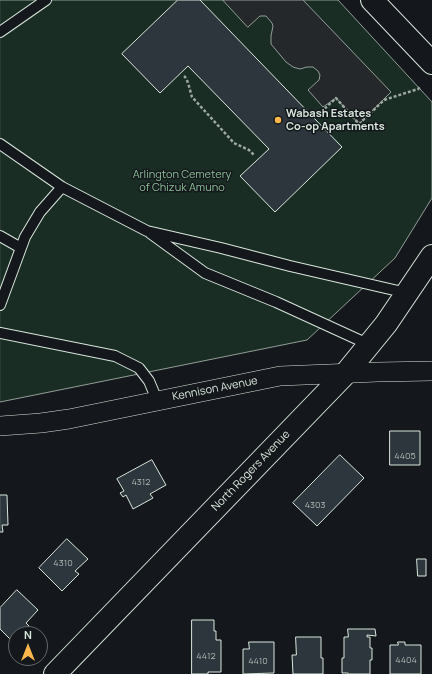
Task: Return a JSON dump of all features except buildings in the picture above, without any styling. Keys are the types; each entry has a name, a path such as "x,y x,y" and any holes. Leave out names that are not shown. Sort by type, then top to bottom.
{"street":[{"path":"372,0 432,63"},
{"name":"North Rogers Avenue","path":"55,674 346,373 370,345 432,256"},
{"name":"Kennison Avenue","path":"0,426 69,419 280,376 432,371"}],"lane":[{"path":"0,32 46,0"},
{"path":"0,144 62,187 147,231 205,272 276,302 370,345"},
{"path":"0,305 25,237 40,212 62,187"},
{"path":"147,231 407,293"},
{"path":"0,236 21,248"},
{"path":"0,333 114,356 139,368 149,381 157,400"}],"path":[{"path":"184,76 187,78 188,88 192,97 234,143 249,150 255,156"},
{"path":"321,112 336,98 359,124 384,100 418,89 421,86"}],"green space":[{"name":"Arlington Cemetery of Chizuk Amuno","path":"0,0 338,0 432,102 432,198 395,258 307,340 0,402"}],"shaded area":[{"path":"223,0 303,0 391,92 359,124 336,98 323,107 308,90 319,80 320,75 318,71 313,67 300,69 293,67 286,62 271,44 273,26 266,16 260,16 248,27"}],"place":[{"name":"Wabash Estates Co-op Apartments","path":"278,120"}]}
